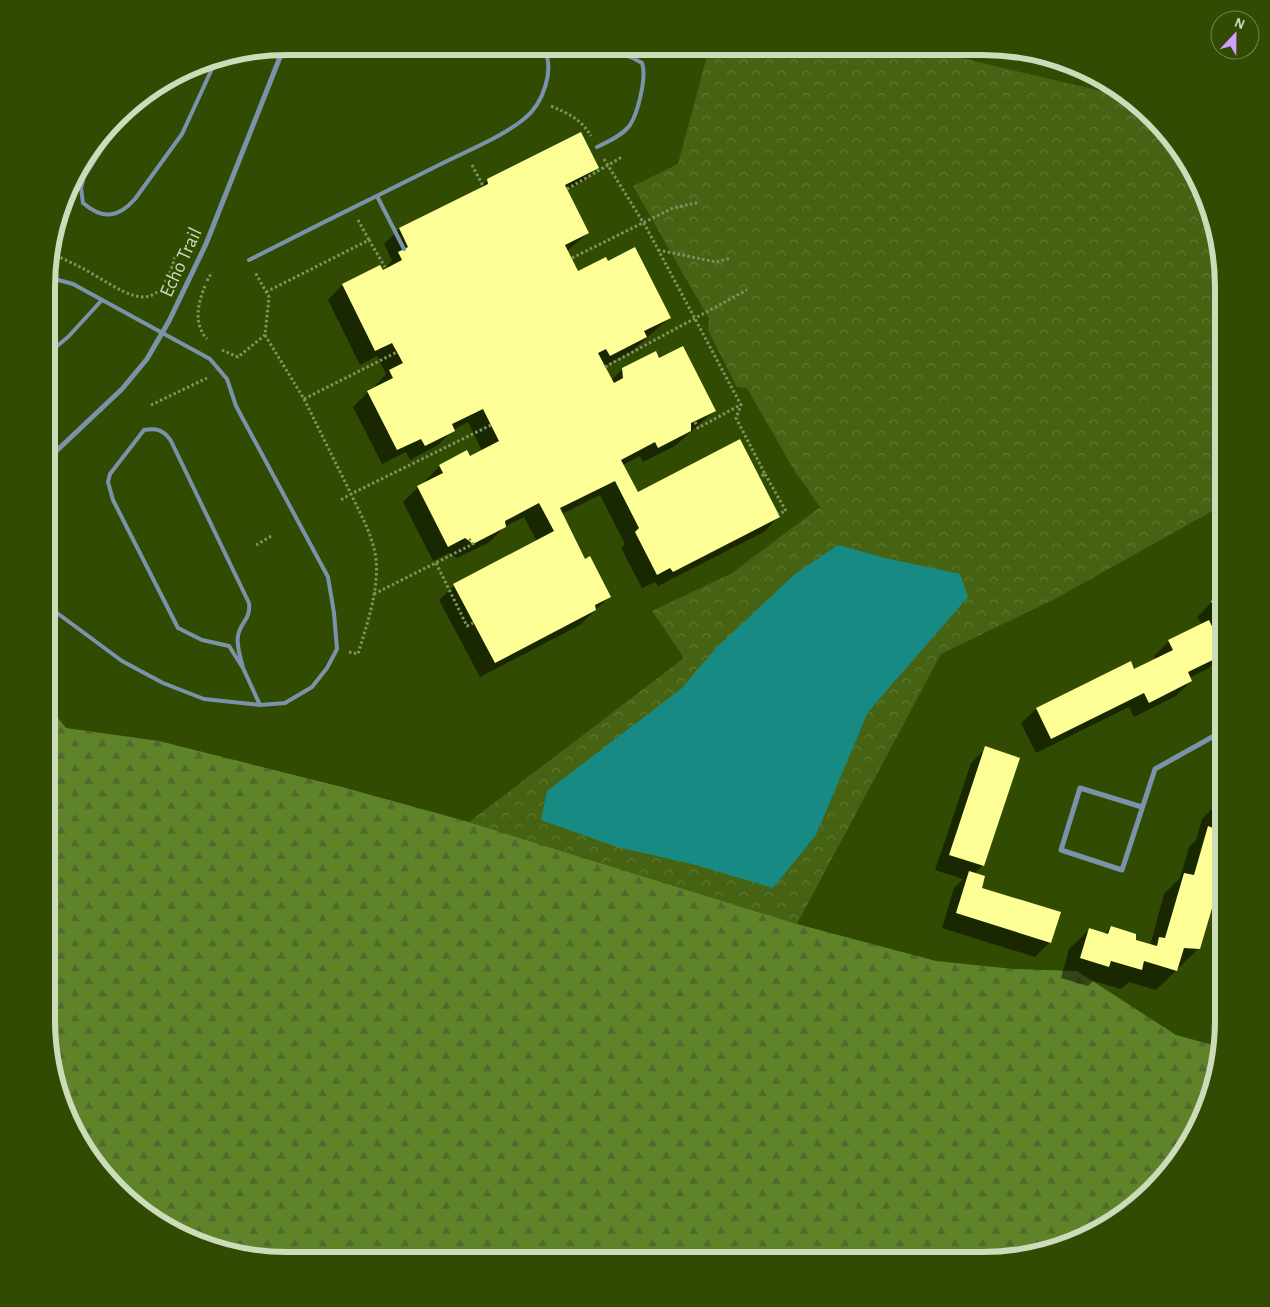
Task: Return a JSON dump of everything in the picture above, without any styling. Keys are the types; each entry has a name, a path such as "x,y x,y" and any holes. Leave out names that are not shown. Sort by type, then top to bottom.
{"street":[{"name":"Echo Trail","path":"55,451 122,389 147,359 162,334 206,244 281,55"},
{"path":"1142,807 1080,788 1060,850 1122,870 1155,769 1215,735"}],"lane":[{"path":"249,260 465,152 525,119 539,100 548,68 547,55"},
{"path":"597,147 611,140 631,124 642,87 644,68 642,63 624,55"},
{"path":"106,142 84,177 81,188 83,203 97,214 112,215 127,208 135,199 182,134 213,67"},
{"path":"377,196 404,249"},
{"path":"55,279 73,284 210,359 227,379 236,406 328,577 337,649 327,668 312,687 285,703 260,705 204,699 163,683 122,661 55,611"},
{"path":"55,348 68,338 102,300"},
{"path":"244,668 229,646 202,640 178,628 113,500 108,482 110,474 144,430 155,428 160,430 166,433 171,441 250,603 250,614 238,634 237,642 244,668 260,705"}],"path":[{"path":"539,100 574,116 584,125 643,222 741,405 736,418 786,511 778,514"},
{"path":"465,152 483,186"},
{"path":"567,189 622,157"},
{"path":"572,258 673,208 700,202"},
{"path":"352,208 385,267"},
{"path":"266,292 369,240"},
{"path":"658,249 716,262 731,258"},
{"path":"57,256 68,260 127,294 144,298 155,294 169,277 175,257"},
{"path":"249,260 269,297 265,335 304,399 351,494 367,528 376,560 374,594 358,654 337,649"},
{"path":"212,272 201,295 198,310 198,322 204,337 212,344"},
{"path":"605,367 747,290"},
{"path":"218,347 238,356 265,335"},
{"path":"304,399 397,352"},
{"path":"151,405 210,376"},
{"path":"695,422 698,428 741,405"},
{"path":"339,501 491,425"},
{"path":"759,477 765,474"},
{"path":"256,545 273,535"},
{"path":"374,594 473,544 469,539"},
{"path":"436,563 468,626 473,623"}],"green space":[{"path":"707,55 949,55 1112,94 1147,123 1176,158 1191,184 1203,212 1211,242 1215,272 1215,509 1055,599 941,654 797,924 469,822 684,658 652,611 732,573 820,507 794,470 747,388 737,387 708,330 709,319 633,186 678,164"},
{"path":"55,715 66,728 159,741 342,787 469,822 797,924 936,961 1014,969 1077,971 1176,1035 1214,1045 1211,1065 1203,1095 1191,1123 1176,1149 1147,1184 1112,1213 1086,1228 1058,1240 1028,1248 998,1252 272,1252 242,1248 212,1240 184,1228 158,1213 123,1184 94,1149 79,1123 67,1095 59,1065 55,1035"}],"water":[{"path":"838,545 885,558 960,574 968,597 868,712 816,835 773,888 692,864 617,847 541,820 547,791 682,688 716,648 795,574"}],"building":[{"path":"581,132 599,168 565,185 589,233 565,245 578,271 606,257 608,261 635,247 671,318 644,331 647,337 610,356 606,349 598,353 614,383 623,378 622,368 656,351 659,358 683,346 716,411 691,423 691,431 658,448 655,442 621,460 638,492 740,439 780,517 673,572 670,568 657,575 635,532 639,528 615,481 560,508 585,559 590,556 611,597 595,605 596,610 495,663 453,584 554,531 539,503 505,521 506,527 473,544 465,538 448,547 417,486 443,473 439,465 467,450 470,456 499,441 483,409 452,424 455,431 425,446 421,439 397,450 367,391 393,378 389,370 403,363 392,343 375,351 342,284 380,265 383,270 402,260 398,252 408,247 399,228 488,184 487,179"},
{"path":"1215,599 1215,608 1211,601"},
{"path":"1209,620 1215,633 1215,659 1188,672 1192,681 1149,703 1144,693 1051,739 1036,708 1131,661 1134,669 1173,650 1168,640"},
{"path":"985,746 1020,758 984,866 949,855"},
{"path":"1215,821 1215,898 1200,949 1184,948 1177,971 1144,961 1142,970 1111,961 1109,967 1080,958 1089,928 1108,934 1111,926 1136,934 1136,940 1157,946 1159,937 1165,938 1184,873 1194,875 1208,826 1213,828"},
{"path":"969,871 985,876 982,888 1061,912 1051,943 956,913"}]}
